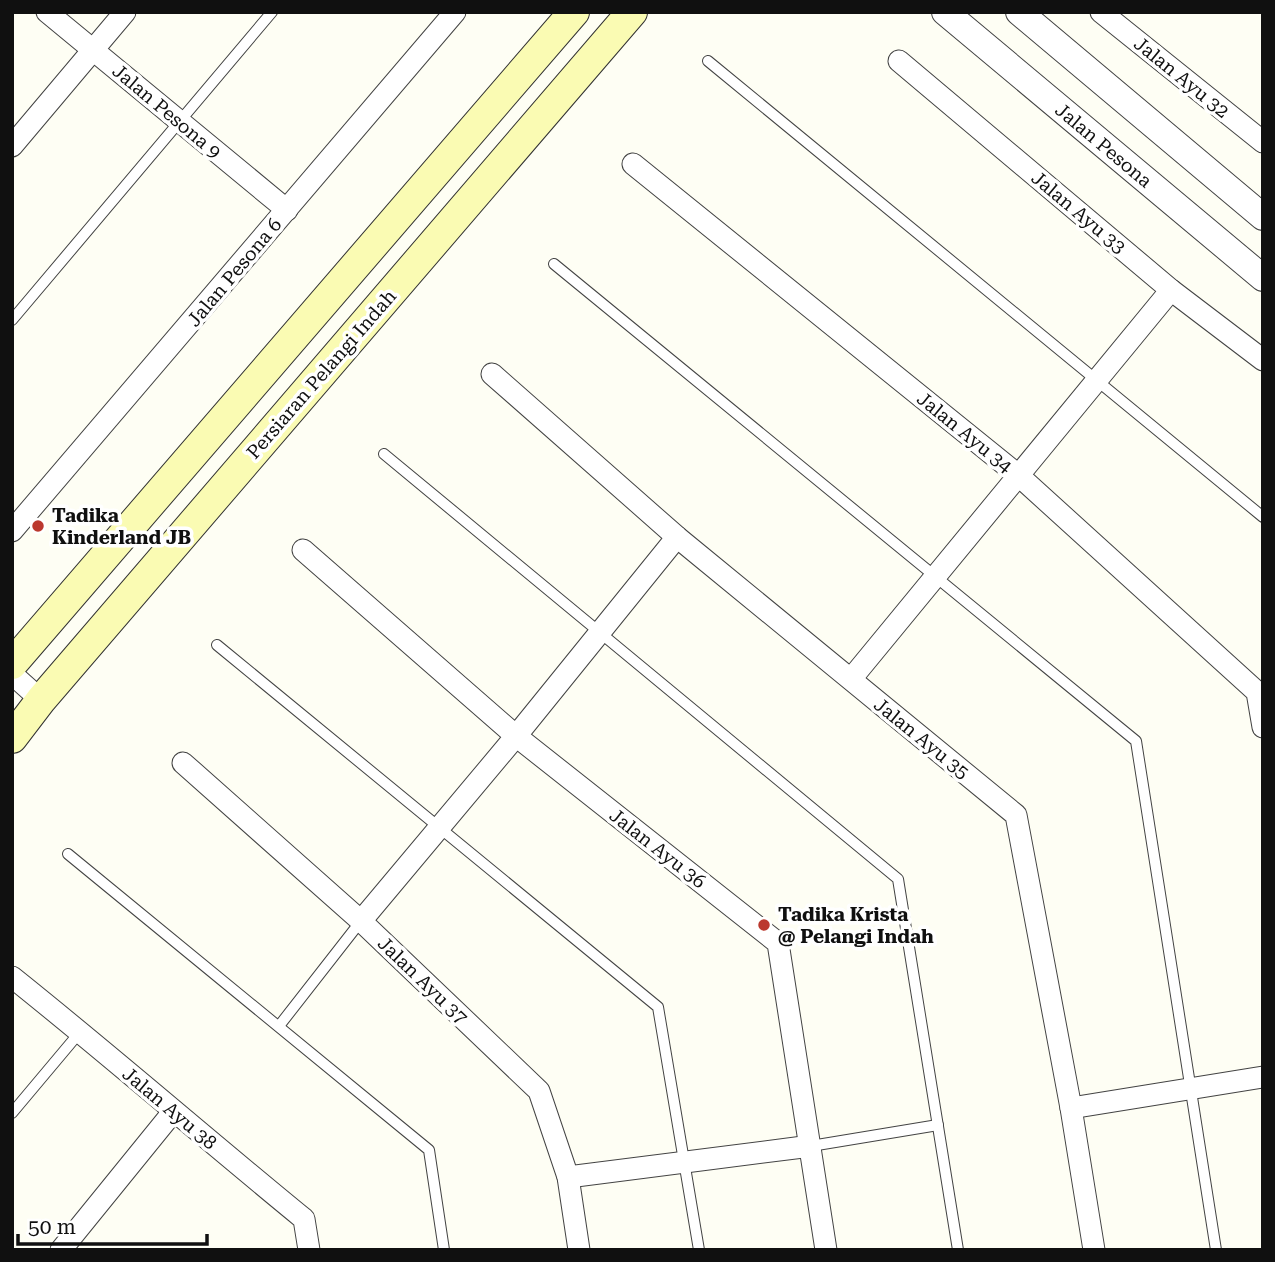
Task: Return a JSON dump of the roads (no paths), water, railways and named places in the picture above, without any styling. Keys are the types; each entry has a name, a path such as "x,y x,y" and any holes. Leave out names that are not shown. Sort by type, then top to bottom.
{"main road":[{"path":"12,664 574,12"},
{"name":"Persiaran Pelangi Indah","path":"12,738 41,700 632,12"}],"street":[{"name":"Jalan Pesona 9","path":"47,12 286,210"},
{"path":"12,146 125,12"},
{"name":"Jalan Pesona 6","path":"12,531 455,12"},
{"name":"Jalan Pesona","path":"945,12 1263,278"},
{"path":"1019,12 1263,217"},
{"name":"Jalan Ayu 32","path":"1101,12 1263,142"},
{"name":"Jalan Ayu 33","path":"899,61 1171,290 1263,359"},
{"name":"Jalan Ayu 34","path":"632,163 1018,475 1257,692 1263,727"},
{"path":"851,679 1171,290"},
{"name":"Jalan Ayu 35","path":"492,374 677,537 1016,815 1071,1108 1094,1250"},
{"path":"361,921 516,736 677,537"},
{"name":"Jalan Ayu 36","path":"303,550 516,736 778,943 825,1250"},
{"path":"12,674 41,700"},
{"name":"Jalan Ayu 37","path":"183,763 361,921 539,1091 568,1177 579,1250"},
{"name":"Jalan Ayu 38","path":"12,977 304,1219 309,1250"},
{"path":"1071,1108 1263,1077"},
{"path":"61,1250 173,1112"},
{"path":"568,1177 811,1146"}],"lane":[{"path":"12,320 272,12"},
{"path":"708,61 1263,517"},
{"path":"554,264 1136,741 1216,1250"},
{"path":"384,454 898,879 958,1250"},
{"path":"217,645 658,1007 699,1250"},
{"path":"68,854 429,1150 444,1250"},
{"path":"279,1026 361,921"},
{"path":"12,1113 80,1031"},
{"path":"811,1146 938,1125"}],"place":[{"name":"Tadika Kinderland JB","path":"38,526"},
{"name":"Tadika Krista @ Pelangi Indah","path":"764,925"}]}
